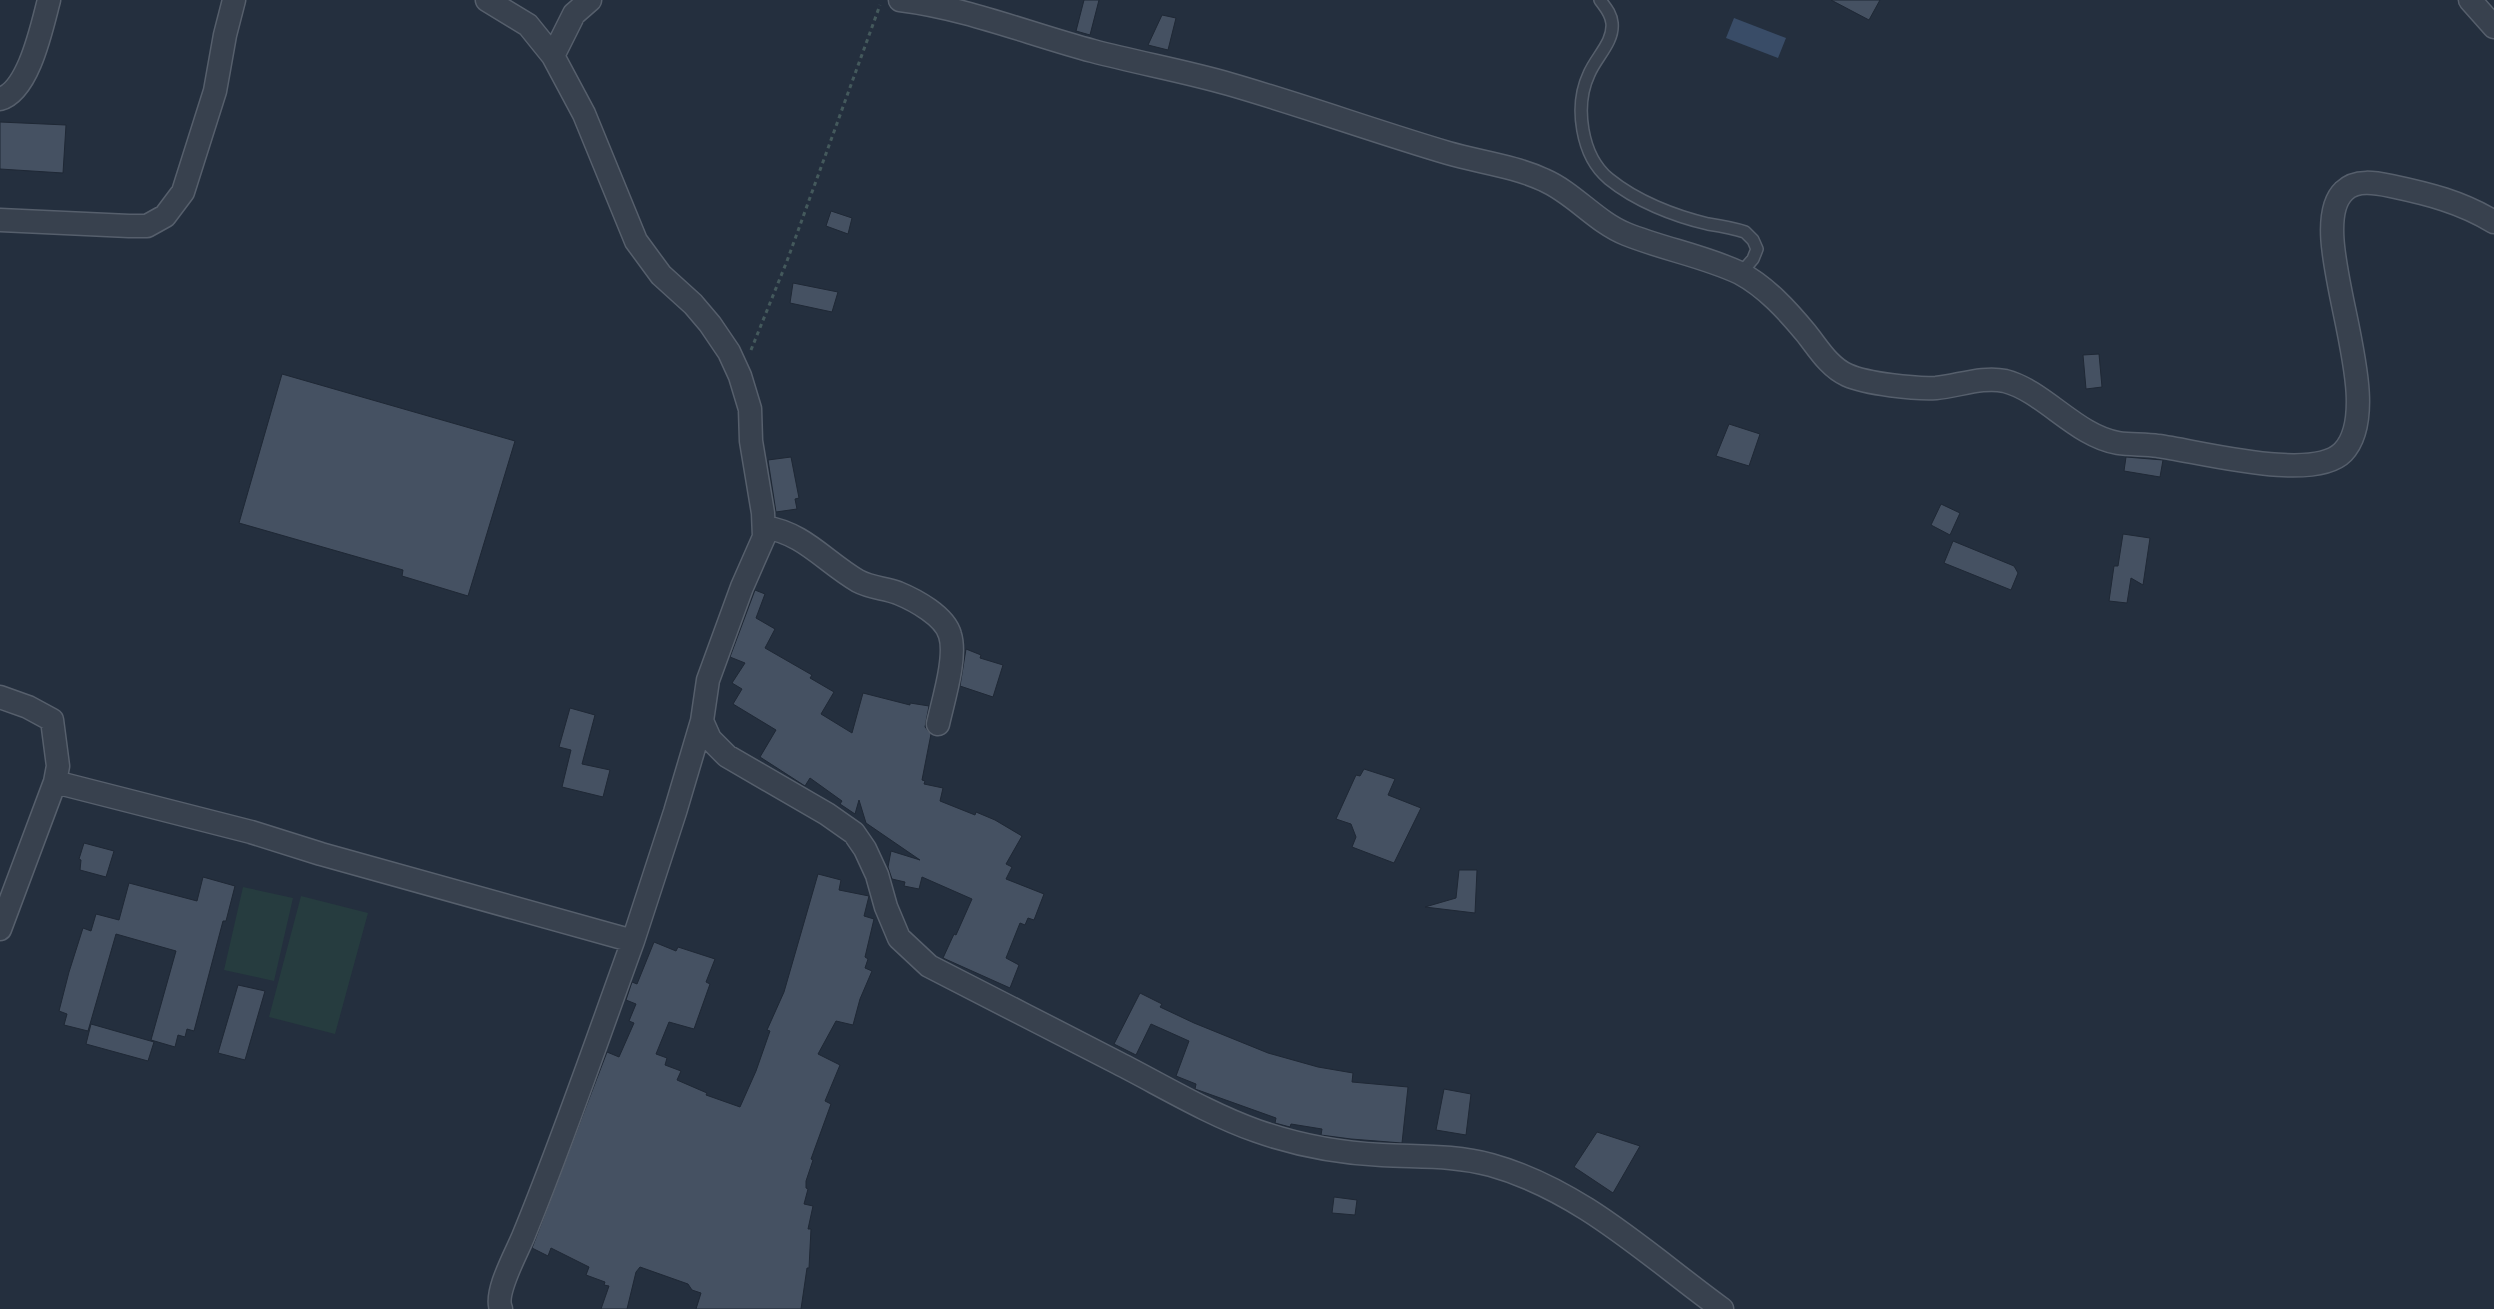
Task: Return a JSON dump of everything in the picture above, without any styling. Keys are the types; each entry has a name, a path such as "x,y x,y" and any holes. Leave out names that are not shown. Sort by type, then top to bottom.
{"street":[{"path":"0,99 8,97 27,70 49,0"},
{"path":"0,220 147,226 165,216 183,192 215,91 225,35 234,0"},
{"path":"486,0 528,25 553,56 584,114 636,241 660,275 693,304 710,324 729,352 740,376 750,409 751,441 764,527 761,543 735,604 708,680 702,721 675,812 632,942 542,1189 508,1270 502,1291 501,1309"},
{"path":"553,56 574,14 590,0"},
{"path":"900,0 937,6 1094,51 1225,83 1450,154 1527,173 1566,192 1620,232 1740,274 1771,295 1792,315 1823,356 1846,374 1906,387 1932,388 1981,380 2002,380 2020,387 2100,438 2264,464 2298,466 2321,462 2341,455 2351,438 2356,415 2353,355 2333,244 2332,221 2335,204 2343,191 2356,184 2384,184 2449,199 2470,208 2494,222"},
{"path":"2470,0 2494,27"},
{"path":"764,527 796,535 858,581 870,587 898,594 934,614 945,623 950,635 952,649 938,724"},
{"path":"0,697 28,707 52,720 58,766 55,782 0,928"},
{"path":"702,721 710,739 727,756 827,814 854,833 865,849 877,874 886,908 899,938 929,966 1190,1100 1255,1130 1297,1144 1331,1151 1382,1155 1439,1156 1491,1165 1529,1178 1575,1201 1625,1235 1722,1309"},
{"path":"55,782 252,832 321,854 632,942"}],"lane":[{"path":"1600,0 1608,10 1612,23 1610,38 1589,72 1582,98 1584,134 1592,160 1608,178 1640,198 1677,214 1745,232 1753,240 1757,249 1753,260 1740,274"}],"path":[{"path":"740,376 787,261 882,0"}],"green space":[{"path":"243,887 293,898 274,981 224,970"},
{"path":"301,896 368,913 335,1034 269,1017"}],"water":[{"path":"1734,18 1786,38 1778,58 1726,38"}],"building":[{"path":"1084,0 1099,0 1090,35 1076,31"},
{"path":"1831,0 1880,0 1869,20"},
{"path":"1162,15 1176,18 1168,50 1148,45"},
{"path":"0,122 66,125 63,173 0,169"},
{"path":"831,211 852,218 848,234 826,226"},
{"path":"793,283 838,292 832,312 790,303"},
{"path":"2099,354 2102,387 2086,389 2083,355"},
{"path":"282,374 515,441 468,596 402,576 403,570 239,523"},
{"path":"1729,424 1760,434 1749,466 1716,456"},
{"path":"791,457 799,498 795,499 797,509 776,512 768,460"},
{"path":"2126,457 2163,460 2160,477 2124,471"},
{"path":"1941,504 1960,513 1950,535 1931,525"},
{"path":"2123,534 2150,538 2143,585 2131,578 2127,603 2109,601 2114,566 2118,566"},
{"path":"1953,541 2014,566 2018,573 2011,590 1944,563"},
{"path":"755,590 765,594 756,618 775,629 765,648 812,675 810,678 834,692 821,714 852,733 863,693 910,705 910,703 929,706 925,727 931,734 922,780 925,781 924,784 943,788 940,801 975,815 976,812 995,820 1022,836 1006,864 1012,867 1006,879 1044,894 1034,920 1028,918 1025,925 1020,923 1006,958 1019,965 1010,988 943,958 954,934 956,935 972,899 922,877 919,889 904,886 905,882 892,879 888,867 891,851 920,860 866,823 859,800 855,814 840,804 842,801 810,778 805,786 760,757 776,730 733,704 742,689 732,683 745,663 730,657"},
{"path":"966,649 981,655 980,658 1003,665 993,697 960,686"},
{"path":"570,708 595,715 582,764 610,770 603,797 562,787 571,750 559,747"},
{"path":"1364,769 1395,779 1388,795 1421,808 1394,863 1352,847 1356,837 1351,824 1336,819 1356,775 1360,776"},
{"path":"84,843 114,851 106,877 80,870 81,860 79,859"},
{"path":"1459,870 1477,870 1475,913 1425,907 1456,898"},
{"path":"818,874 841,880 839,890 869,896 864,916 874,919 865,957 868,959 865,968 872,971 860,999 853,1025 836,1021 818,1054 840,1065 825,1101 831,1104 811,1159 813,1160 806,1181 806,1188 808,1189 804,1204 813,1206 808,1229 811,1229 809,1268 807,1268 801,1309 696,1309 701,1293 692,1290 688,1284 640,1267 636,1272 627,1309 601,1309 609,1286 604,1285 605,1282 586,1275 589,1267 551,1248 548,1256 532,1248 607,1052 619,1057 634,1023 629,1021 636,1004 626,1000 632,982 637,984 654,942 676,951 678,947 715,959 706,982 710,984 694,1029 669,1022 656,1054 667,1058 665,1065 681,1071 677,1080 707,1093 706,1095 740,1107 756,1071 770,1031 767,1030 784,992"},
{"path":"203,877 235,886 226,921 223,921 194,1031 187,1029 185,1037 178,1035 175,1047 151,1040 176,951 116,934 88,1031 64,1025 67,1014 59,1011 69,972 83,928 91,931 96,914 119,920 129,883 197,901"},
{"path":"238,985 265,991 245,1060 218,1053"},
{"path":"1140,993 1162,1004 1160,1007 1194,1023 1268,1053 1318,1067 1353,1073 1352,1082 1408,1087 1402,1143 1321,1135 1322,1129 1291,1124 1290,1127 1275,1123 1276,1118 1195,1089 1196,1084 1176,1076 1189,1041 1151,1024 1136,1055 1114,1044"},
{"path":"91,1024 154,1042 148,1061 86,1044"},
{"path":"1444,1089 1471,1094 1466,1135 1436,1130"},
{"path":"1597,1132 1640,1146 1613,1193 1574,1167"},
{"path":"1334,1197 1357,1200 1355,1215 1332,1213"}]}
